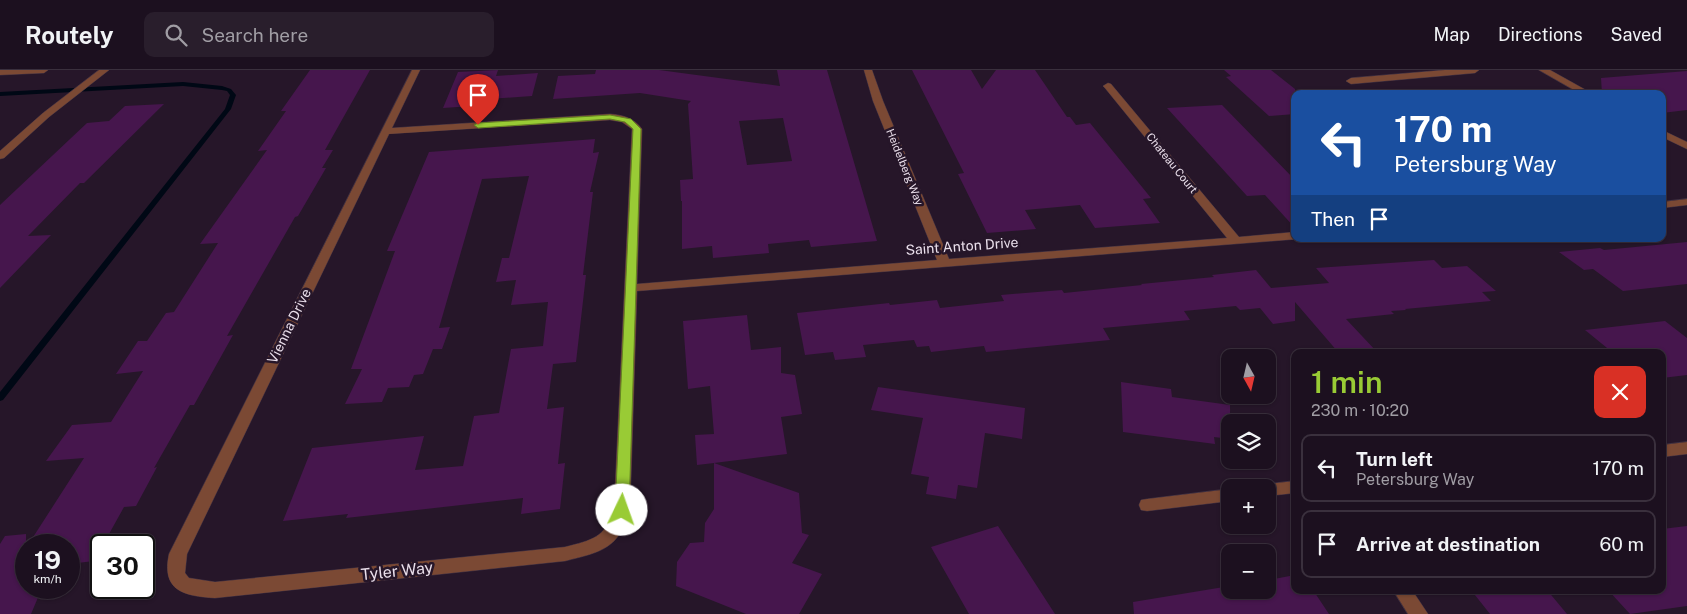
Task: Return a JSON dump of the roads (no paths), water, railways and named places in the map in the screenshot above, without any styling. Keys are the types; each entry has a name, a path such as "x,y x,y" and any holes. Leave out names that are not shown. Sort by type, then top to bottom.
{"street":[{"path":"0,72 44,70"},
{"path":"0,156 46,115 105,70"},
{"name":"Vienna Drive","path":"181,584 175,576 174,566 178,554 384,131 416,70"},
{"name":"Heidelberg Way","path":"868,70 878,101 944,262"},
{"path":"1351,81 1475,70"},
{"path":"1543,70 1580,90"},
{"name":"Chateau Court","path":"1108,86 1235,240"},
{"path":"384,131 610,117 628,120 637,129 632,288"},
{"path":"1666,135 1687,146"},
{"path":"1666,205 1687,202"},
{"name":"Saint Anton Drive","path":"632,288 944,262 1291,236"},
{"name":"Tyler Way","path":"181,584 195,589 215,590 565,554 600,545 611,537 618,526 622,510 632,288"},
{"path":"1666,451 1687,448"},
{"path":"1276,489 1291,487"},
{"path":"1147,506 1221,496"},
{"path":"1405,594 1419,614"}],"waterway":[{"path":"0,94 183,84 222,88 229,90 233,95 228,109 0,398"}]}
